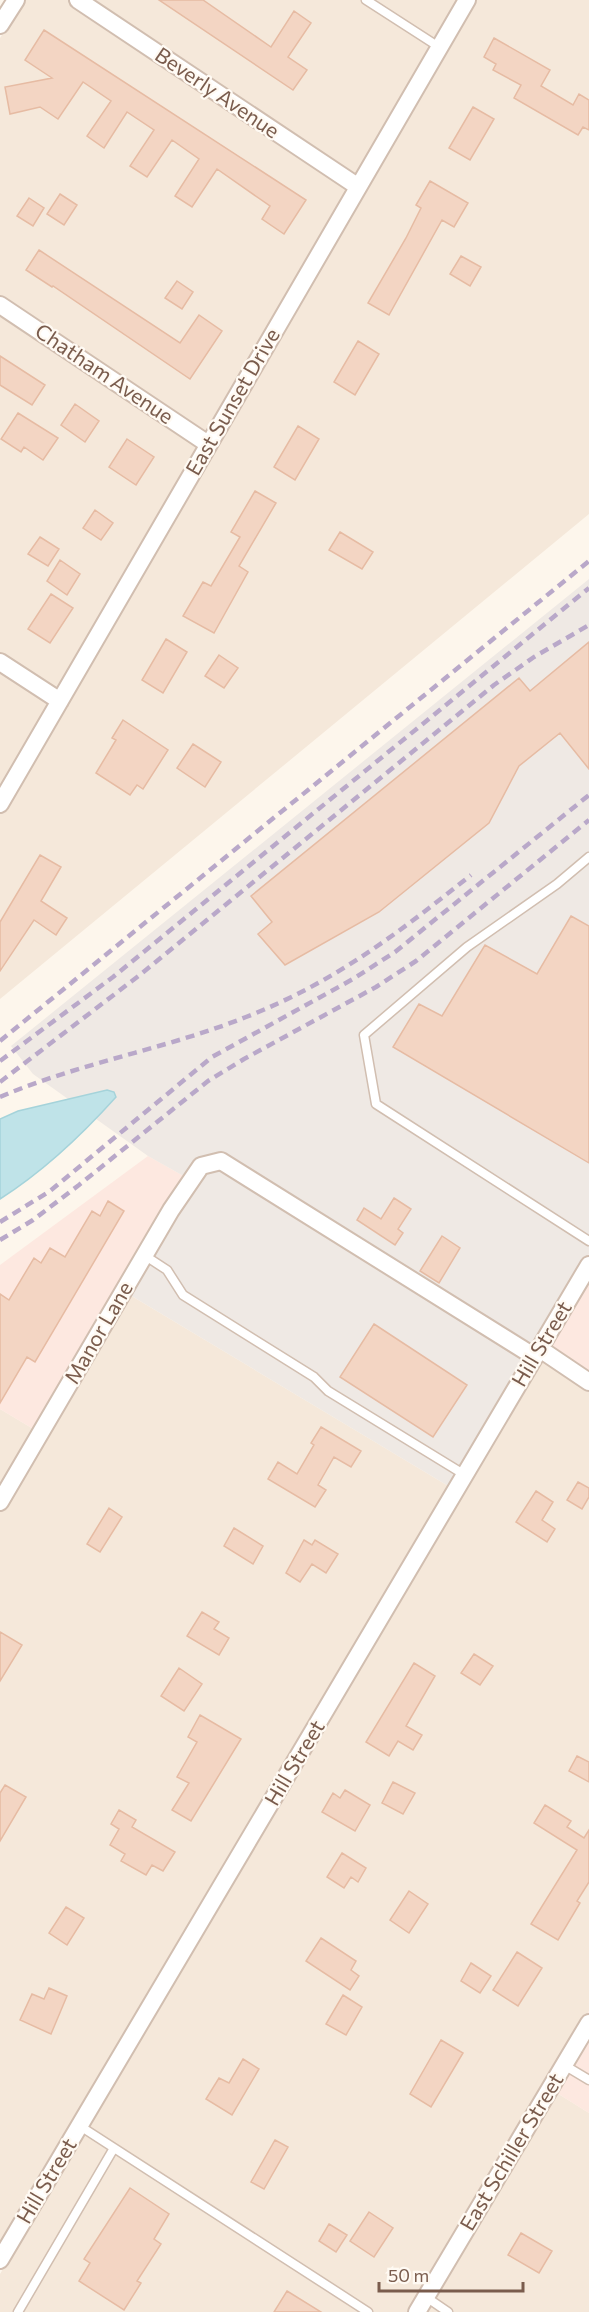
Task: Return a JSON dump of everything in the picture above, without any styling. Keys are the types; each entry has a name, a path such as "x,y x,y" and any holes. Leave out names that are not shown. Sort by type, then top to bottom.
{"street":[{"path":"0,25 16,0"},
{"name":"Beverly Avenue","path":"78,0 357,186"},
{"name":"East Sunset Drive","path":"0,804 466,0"},
{"name":"Chatham Avenue","path":"0,305 208,444"},
{"path":"0,662 60,701"},
{"name":"Manor Lane","path":"0,1502 144,1255 201,1166 221,1161 387,1264 537,1353"},
{"name":"Hill Street","path":"0,2260 537,1353 587,1274"},
{"path":"537,1353 589,1382"},
{"name":"East Schiller Street","path":"417,2312 589,2023"}],"lane":[{"path":"366,0 439,47"},
{"path":"589,857 557,884 467,947 364,1035 376,1104 589,1241"},
{"path":"144,1255 167,1270 183,1295 314,1377 328,1391 465,1475"},
{"path":"564,2065 589,2080"},
{"path":"80,2126 368,2312"},
{"path":"18,2312 114,2148"},
{"path":"426,2296 448,2312"}],"shaded area":[{"path":"25,0 589,0 589,514 0,999 0,38"},
{"path":"589,579 589,1254 450,1487 120,1289 187,1178 148,1156 33,1074 11,1046"},
{"path":"148,1156 187,1178 35,1430 0,1409 0,1265"},
{"path":"589,1254 589,1378 536,1341"},
{"path":"120,1289 450,1487 0,2248 0,1409 35,1430"},
{"path":"543,1356 589,1387 589,2011 544,2085 589,2113 589,2312 0,2312 0,2274"},
{"path":"589,2011 589,2113 544,2085"}],"water":[{"path":"107,1090 114,1092 116,1097 89,1125 47,1165 0,1199 0,1119 18,1111"}],"building":[{"path":"159,0 203,0 271,47 294,11 311,23 288,57 307,70 293,90"},
{"path":"44,30 306,200 284,234 262,219 270,206 217,169 192,207 175,196 199,159 172,140 147,177 130,166 154,130 127,112 104,148 87,136 111,101 83,82 58,119 40,107 10,114 5,87 52,78 25,60"},
{"path":"494,38 550,70 541,86 573,105 579,94 589,100 589,130 583,127 578,135 514,98 521,85 493,70 496,64 484,57"},
{"path":"473,107 494,119 470,160 449,148"},
{"path":"430,181 468,203 454,227 442,220 389,315 368,303 406,238 421,208 416,205"},
{"path":"60,194 77,205 64,225 47,214"},
{"path":"29,198 44,208 33,226 17,216"},
{"path":"39,250 180,343 199,315 222,331 190,379 26,270"},
{"path":"461,256 481,267 470,286 450,274"},
{"path":"177,281 193,292 182,309 165,298"},
{"path":"358,341 379,354 355,395 334,382"},
{"path":"0,356 45,385 32,405 0,385"},
{"path":"75,404 99,421 85,442 61,425"},
{"path":"18,413 58,438 43,460 24,447 21,452 1,439"},
{"path":"298,426 319,439 295,480 274,467"},
{"path":"127,439 154,457 136,485 109,467"},
{"path":"255,491 276,503 239,566 248,572 214,633 183,616 203,582 211,586 240,537 231,532"},
{"path":"95,510 113,523 101,540 83,528"},
{"path":"340,532 373,552 362,569 329,550"},
{"path":"40,537 59,549 48,566 28,554"},
{"path":"60,560 80,574 67,595 47,581"},
{"path":"51,594 73,608 50,643 28,629"},
{"path":"166,639 187,652 163,693 142,680"},
{"path":"589,642 589,769 560,733 519,766 489,823 379,912 285,965 258,934 272,922 251,896 519,678 530,691"},
{"path":"219,655 238,668 224,688 205,676"},
{"path":"123,720 168,750 143,789 137,785 130,795 96,773 116,740 112,738"},
{"path":"193,744 221,762 205,787 177,768"},
{"path":"40,855 61,867 41,901 67,918 56,935 34,920 0,971 0,922"},
{"path":"571,916 589,926 589,1163 393,1047 419,1004 442,1016 485,945 537,974"},
{"path":"394,1198 411,1209 398,1229 403,1233 395,1245 357,1220 364,1208 381,1219"},
{"path":"108,1201 124,1211 35,1362 27,1357 0,1403 0,1294 9,1300 34,1258 41,1263 50,1248 65,1257 92,1211 100,1216"},
{"path":"442,1236 460,1248 439,1283 420,1271"},
{"path":"374,1324 467,1385 433,1437 340,1377"},
{"path":"321,1427 361,1451 351,1467 334,1457 318,1485 326,1490 315,1507 268,1479 278,1462 297,1474 314,1445 311,1443"},
{"path":"578,1482 589,1488 589,1497 582,1509 567,1500"},
{"path":"536,1491 553,1502 542,1520 555,1529 547,1542 516,1522"},
{"path":"109,1508 122,1517 100,1552 87,1544"},
{"path":"234,1528 263,1546 253,1564 224,1546"},
{"path":"304,1540 312,1545 315,1540 338,1554 326,1573 312,1564 300,1582 286,1573"},
{"path":"202,1612 219,1622 214,1629 229,1638 219,1655 187,1636"},
{"path":"0,1632 22,1645 0,1681"},
{"path":"474,1654 493,1666 480,1685 461,1673"},
{"path":"414,1663 435,1676 406,1726 422,1735 413,1750 398,1741 389,1756 366,1742"},
{"path":"179,1668 202,1684 184,1711 161,1696"},
{"path":"200,1715 241,1739 191,1821 172,1810 189,1783 177,1777 197,1742 188,1737"},
{"path":"577,1756 589,1762 589,1782 569,1771"},
{"path":"393,1782 415,1793 403,1814 382,1803"},
{"path":"5,1785 26,1797 0,1841 0,1793"},
{"path":"345,1790 370,1805 355,1831 322,1812 333,1793 340,1798"},
{"path":"545,1805 571,1821 567,1827 584,1838 589,1830 589,1882 577,1901 580,1903 558,1940 531,1924 577,1850 534,1823"},
{"path":"119,1810 136,1820 132,1827 175,1852 163,1871 152,1865 146,1875 121,1861 125,1854 110,1845 119,1829 111,1824"},
{"path":"342,1853 366,1868 358,1882 351,1877 344,1888 327,1877"},
{"path":"409,1891 428,1904 409,1933 390,1920"},
{"path":"66,1907 84,1918 67,1945 49,1933"},
{"path":"321,1938 356,1961 351,1970 359,1976 350,1990 306,1961"},
{"path":"517,1952 542,1968 518,2006 493,1990"},
{"path":"471,1963 491,1976 480,1993 461,1981"},
{"path":"49,1988 67,1996 51,2034 20,2020 32,1994 44,1999"},
{"path":"343,1995 362,2007 346,2035 326,2024"},
{"path":"441,2040 463,2053 431,2107 410,2094"},
{"path":"243,2059 259,2069 232,2115 206,2099 219,2078 229,2083"},
{"path":"275,2140 288,2147 264,2189 251,2182"},
{"path":"130,2188 169,2214 154,2239 161,2244 137,2281 141,2283 124,2310 79,2281 90,2263 84,2259"},
{"path":"369,2212 393,2228 374,2257 350,2241"},
{"path":"329,2224 347,2235 336,2252 319,2241"},
{"path":"521,2233 552,2251 539,2273 508,2255"},
{"path":"287,2291 321,2312 274,2312"}],"railway":[{"path":"0,1041 589,561"},
{"path":"0,1061 113,977 589,588"},
{"path":"0,1082 141,974 494,685 534,657 589,625"},
{"path":"0,1222 50,1191 212,1057 353,979 395,952 589,795"},
{"path":"0,1240 33,1220 79,1185 208,1081 376,987 416,961 589,820"},
{"path":"0,1097 61,1075 216,1028 278,1003 364,955 471,875"}]}
